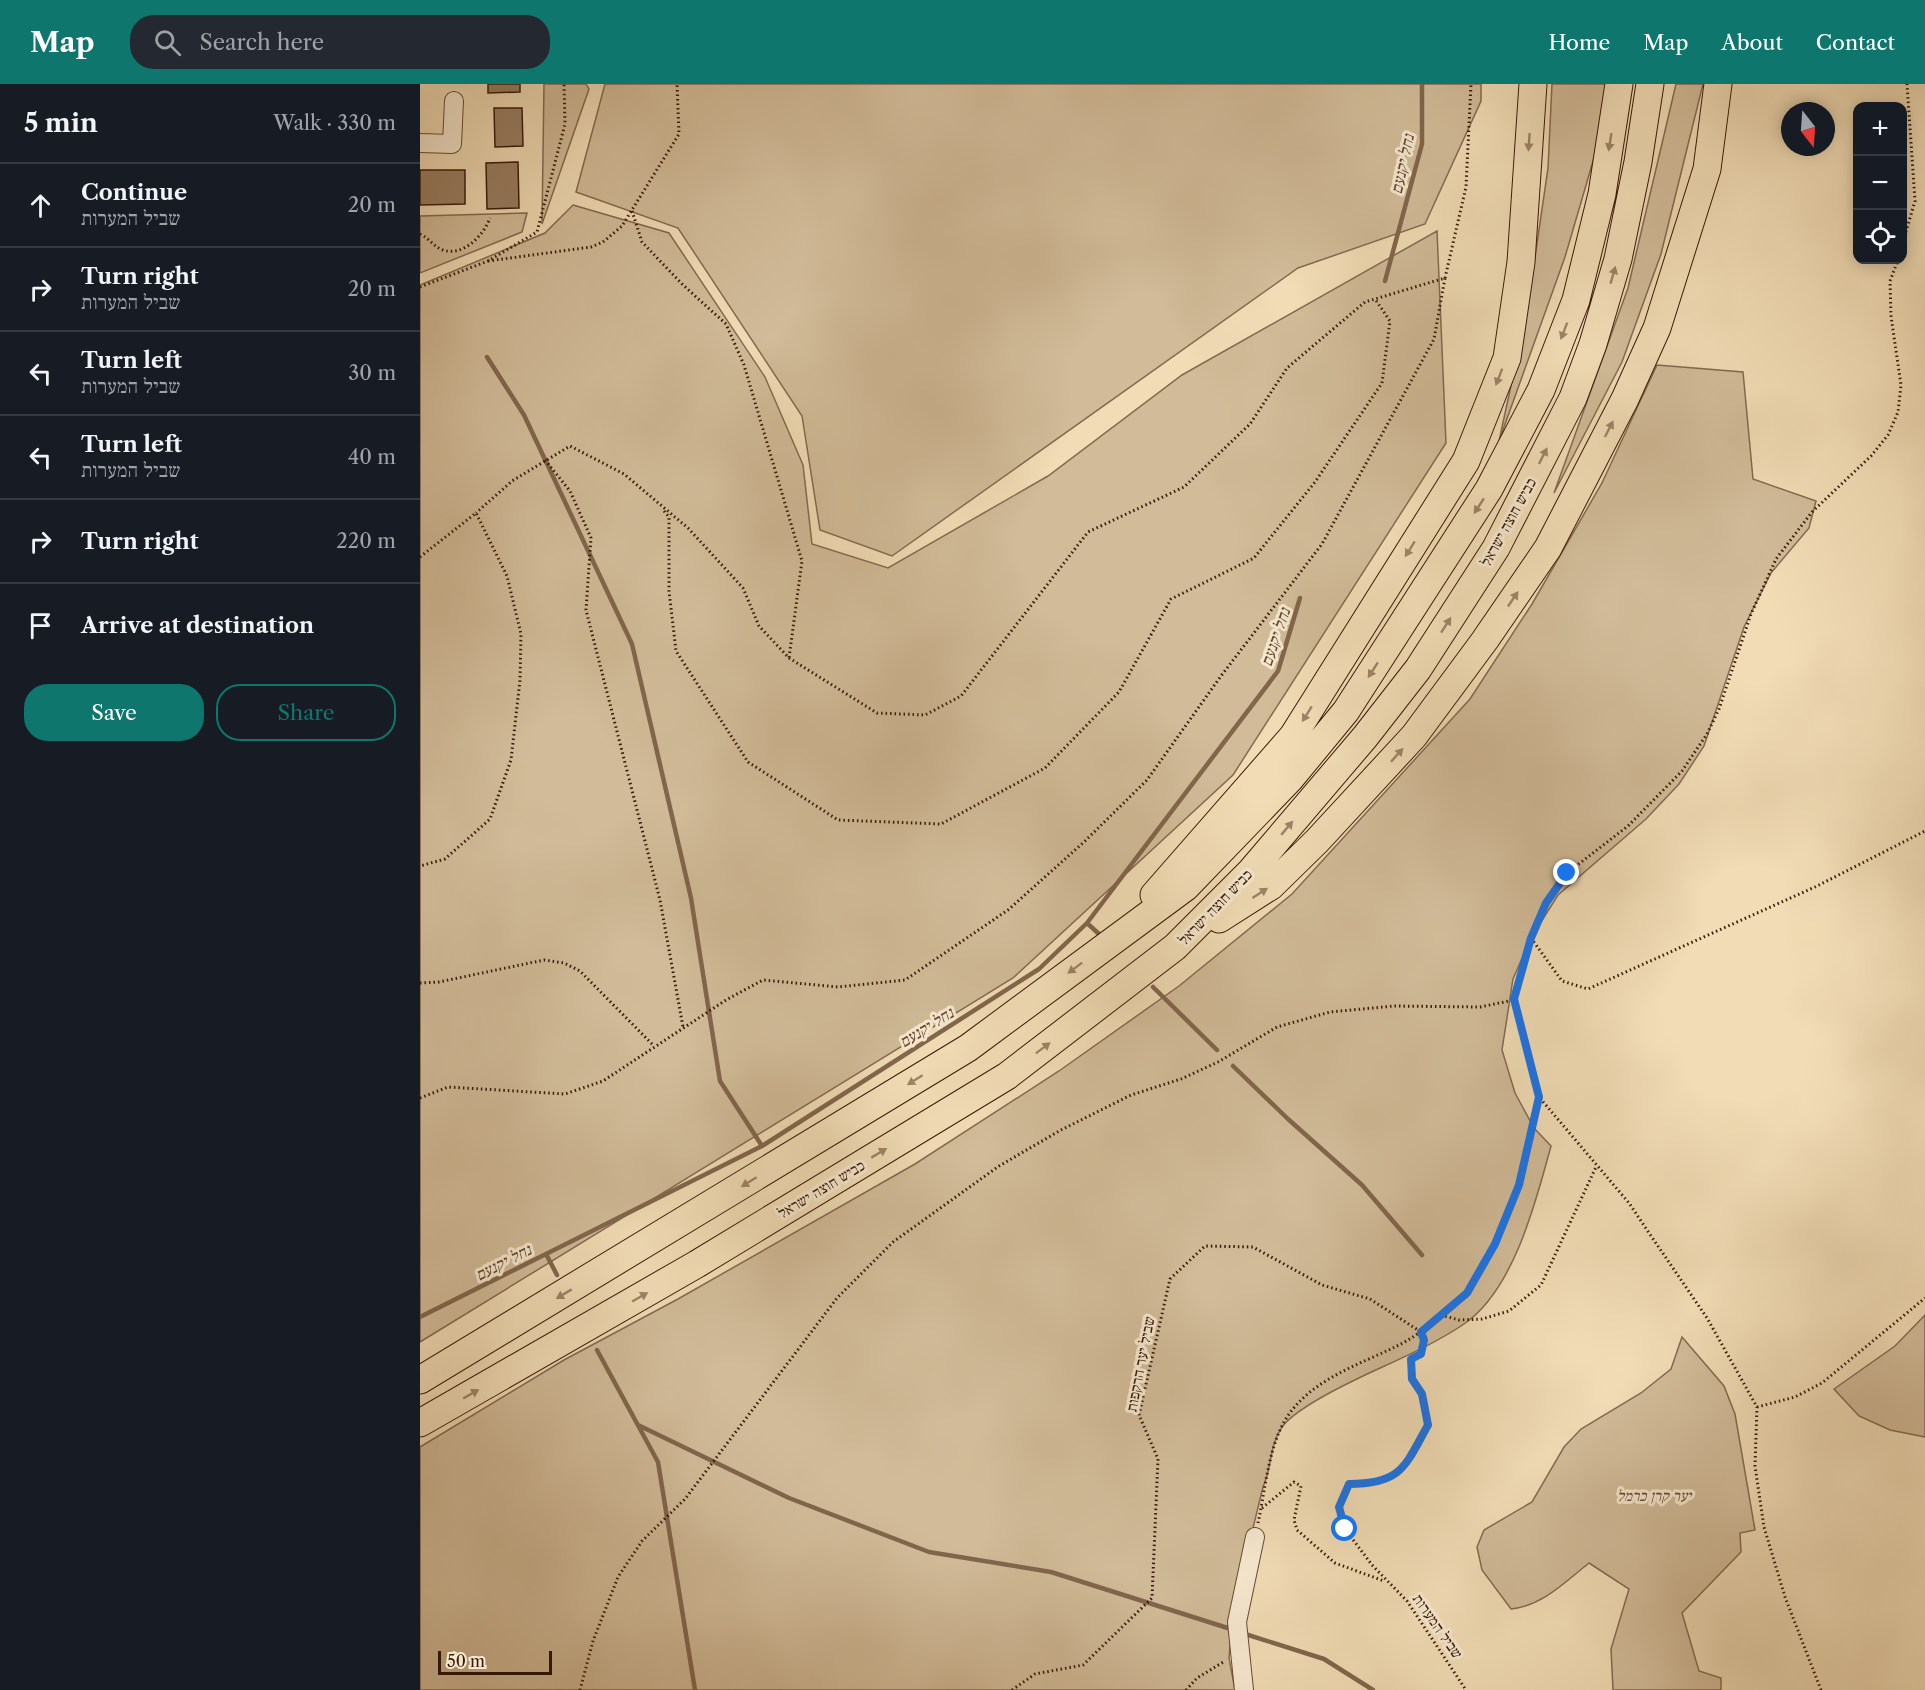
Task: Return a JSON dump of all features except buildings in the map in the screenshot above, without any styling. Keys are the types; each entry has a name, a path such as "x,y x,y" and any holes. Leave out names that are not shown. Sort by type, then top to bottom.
{"highway":[{"path":"1121,933 1293,736 1466,461 1507,358 1521,262 1533,84"},
{"path":"420,1380 968,1048 1186,886 1290,779 1339,720 1489,489 1541,390 1576,300 1602,194 1619,84"},
{"name":"כביש חוצה ישראל","path":"420,1423 698,1264 1007,1076 1175,947 1251,871 1365,737 1418,669 1496,548 1573,398 1593,344 1618,259 1650,84"},
{"path":"1707,169 1718,84"},
{"path":"1175,947 1271,886 1317,842 1414,736 1485,640 1548,548 1625,399 1657,328 1707,169 1720,142 1734,84"}],"lane":[{"path":"420,143 452,144 454,100"},
{"path":"1244,1690 1237,1622 1255,1537"}],"path":[{"path":"420,287 488,261 537,232 565,124 564,84"},
{"path":"488,261 591,247 603,242 622,226 679,134 677,84"},
{"path":"420,1098 448,1087 565,1094 603,1081 683,1027 763,980 838,987 905,980 1008,910 1085,841 1147,780 1221,676 1322,544 1434,339 1445,278 1466,188 1471,84"},
{"path":"1907,228 1915,201 1908,84"},
{"path":"632,211 642,242 683,285 726,324 744,365 802,561 789,658"},
{"path":"420,234 444,251 457,250 482,234 490,218"},
{"path":"1821,1690 1785,1597 1764,1527 1755,1466 1757,1407 1707,1318 1629,1203 1596,1167 1539,1097 1514,999 1531,938 1546,903 1567,873 1628,826 1682,771 1707,734 1719,709 1751,614 1776,559 1812,512 1871,456 1888,435 1898,412 1901,385 1891,316 1890,281 1896,264"},
{"path":"656,504 688,528 743,588 759,626 789,658 877,713 925,715 961,696 1088,532 1184,487 1250,424 1287,368 1365,302 1445,278"},
{"path":"420,557 512,481 570,446 624,474 669,517 669,591 676,651 748,762 838,820 940,824 1045,768 1119,692 1171,599 1254,558 1315,482 1382,383 1390,321 1375,299"},
{"path":"545,459 570,491 591,538 586,610 660,900 683,1027"},
{"path":"420,866 445,860 490,819 511,760 520,680 521,634 507,576 476,513"},
{"path":"1531,938 1562,981 1588,989 1815,887 1925,831"},
{"path":"420,983 439,982 544,960 564,963 580,971 654,1046"},
{"path":"580,1690 593,1641 618,1577 642,1541 684,1499 837,1298 893,1242 999,1166 1061,1130 1131,1095 1181,1079 1209,1066 1277,1027 1330,1012 1394,1006 1480,1007 1514,999"},
{"path":"1255,1537 1275,1448 1290,1413 1314,1389 1336,1374 1401,1344 1421,1332 1467,1293 1495,1244 1519,1185 1539,1097"},
{"path":"1441,1315 1459,1320 1509,1311 1540,1285 1596,1167"},
{"name":"שביל יער הרקפות","path":"1012,1690 1035,1674 1083,1665 1152,1598 1158,1459 1139,1415 1170,1280 1205,1246 1253,1247 1322,1285 1370,1299 1421,1332"},
{"path":"1757,1407 1795,1397 1822,1383 1925,1298"},
{"name":"שביל המערות","path":"1421,1332 1424,1340 1421,1354 1411,1359 1412,1379 1422,1394 1428,1425 1408,1461 1394,1476 1370,1484 1349,1484 1339,1507 1345,1529 1386,1581 1407,1601 1466,1690"},
{"path":"1262,1508 1294,1482 1301,1486 1294,1520 1297,1530 1335,1563 1386,1581"},
{"path":"1185,1690 1197,1678 1240,1652"}],"green space":[{"path":"544,84 586,84 589,89 542,224"},
{"path":"605,84 1481,84 1481,101 1425,224 1298,268 892,556 820,530 802,416 678,228 576,192"},
{"path":"1552,84 1606,84 1596,151 1565,257 1499,441 1527,312 1548,168"},
{"path":"1676,84 1703,84 1661,254 1622,362 1554,493 1628,288"},
{"path":"573,205 669,233 765,377 803,465 812,544 888,568 1048,476 1182,375 1437,231 1446,443 1233,775 1013,978 420,1342 420,285 545,233"},
{"path":"527,213 522,232 420,273 420,216"},
{"path":"1657,365 1743,372 1753,479 1816,501 1809,528 1771,573 1744,627 1704,746 1679,784 1646,819 1558,895 1531,938 1513,979 1502,1050 1515,1093 1534,1128 1551,1146 1521,1243 1497,1290 1481,1309 1452,1332 1320,1398 1288,1420 1278,1434 1233,1610 1229,1658 1235,1690 420,1690 420,1447 564,1360 678,1299 915,1164 1059,1071 1179,986 1292,894 1470,699 1532,604 1602,483"},
{"path":"1925,1315 1925,1437 1890,1430 1859,1416 1834,1389 1895,1346"},
{"name":"יער קרן כרמל","path":"1682,1337 1724,1386 1735,1414 1755,1530 1740,1533 1741,1552 1682,1613 1699,1671 1721,1678 1721,1690 1613,1690 1611,1649 1629,1589 1589,1563 1543,1598 1511,1609 1482,1570 1477,1547 1484,1530 1532,1502 1564,1447 1581,1429 1641,1393 1671,1369"}],"waterway":[{"name":"נחל יקנעם","path":"1385,281 1422,144 1422,84"},
{"path":"487,357 524,415 632,644 691,898 720,1081 762,1146"},
{"name":"נחל יקנעם","path":"420,1317 762,1146 1039,969 1087,923 1278,671 1300,598"},
{"path":"1087,923 1099,934"},
{"path":"1153,987 1217,1050"},
{"path":"1233,1066 1362,1185 1422,1255"},
{"path":"546,1254 557,1275"},
{"path":"597,1350 658,1462 695,1690"},
{"path":"638,1425 789,1498 929,1552 1051,1572 1234,1630"},
{"path":"1242,1633 1324,1659 1373,1690"}],"route":[{"path":"1345,1529 1339,1507 1349,1484 1370,1484 1394,1476 1408,1461 1428,1425 1427,1410 1422,1394 1412,1379 1411,1359 1421,1354 1424,1340 1421,1332 1467,1293 1495,1244 1519,1185 1539,1097 1514,999 1531,938 1546,903 1567,873"}]}
